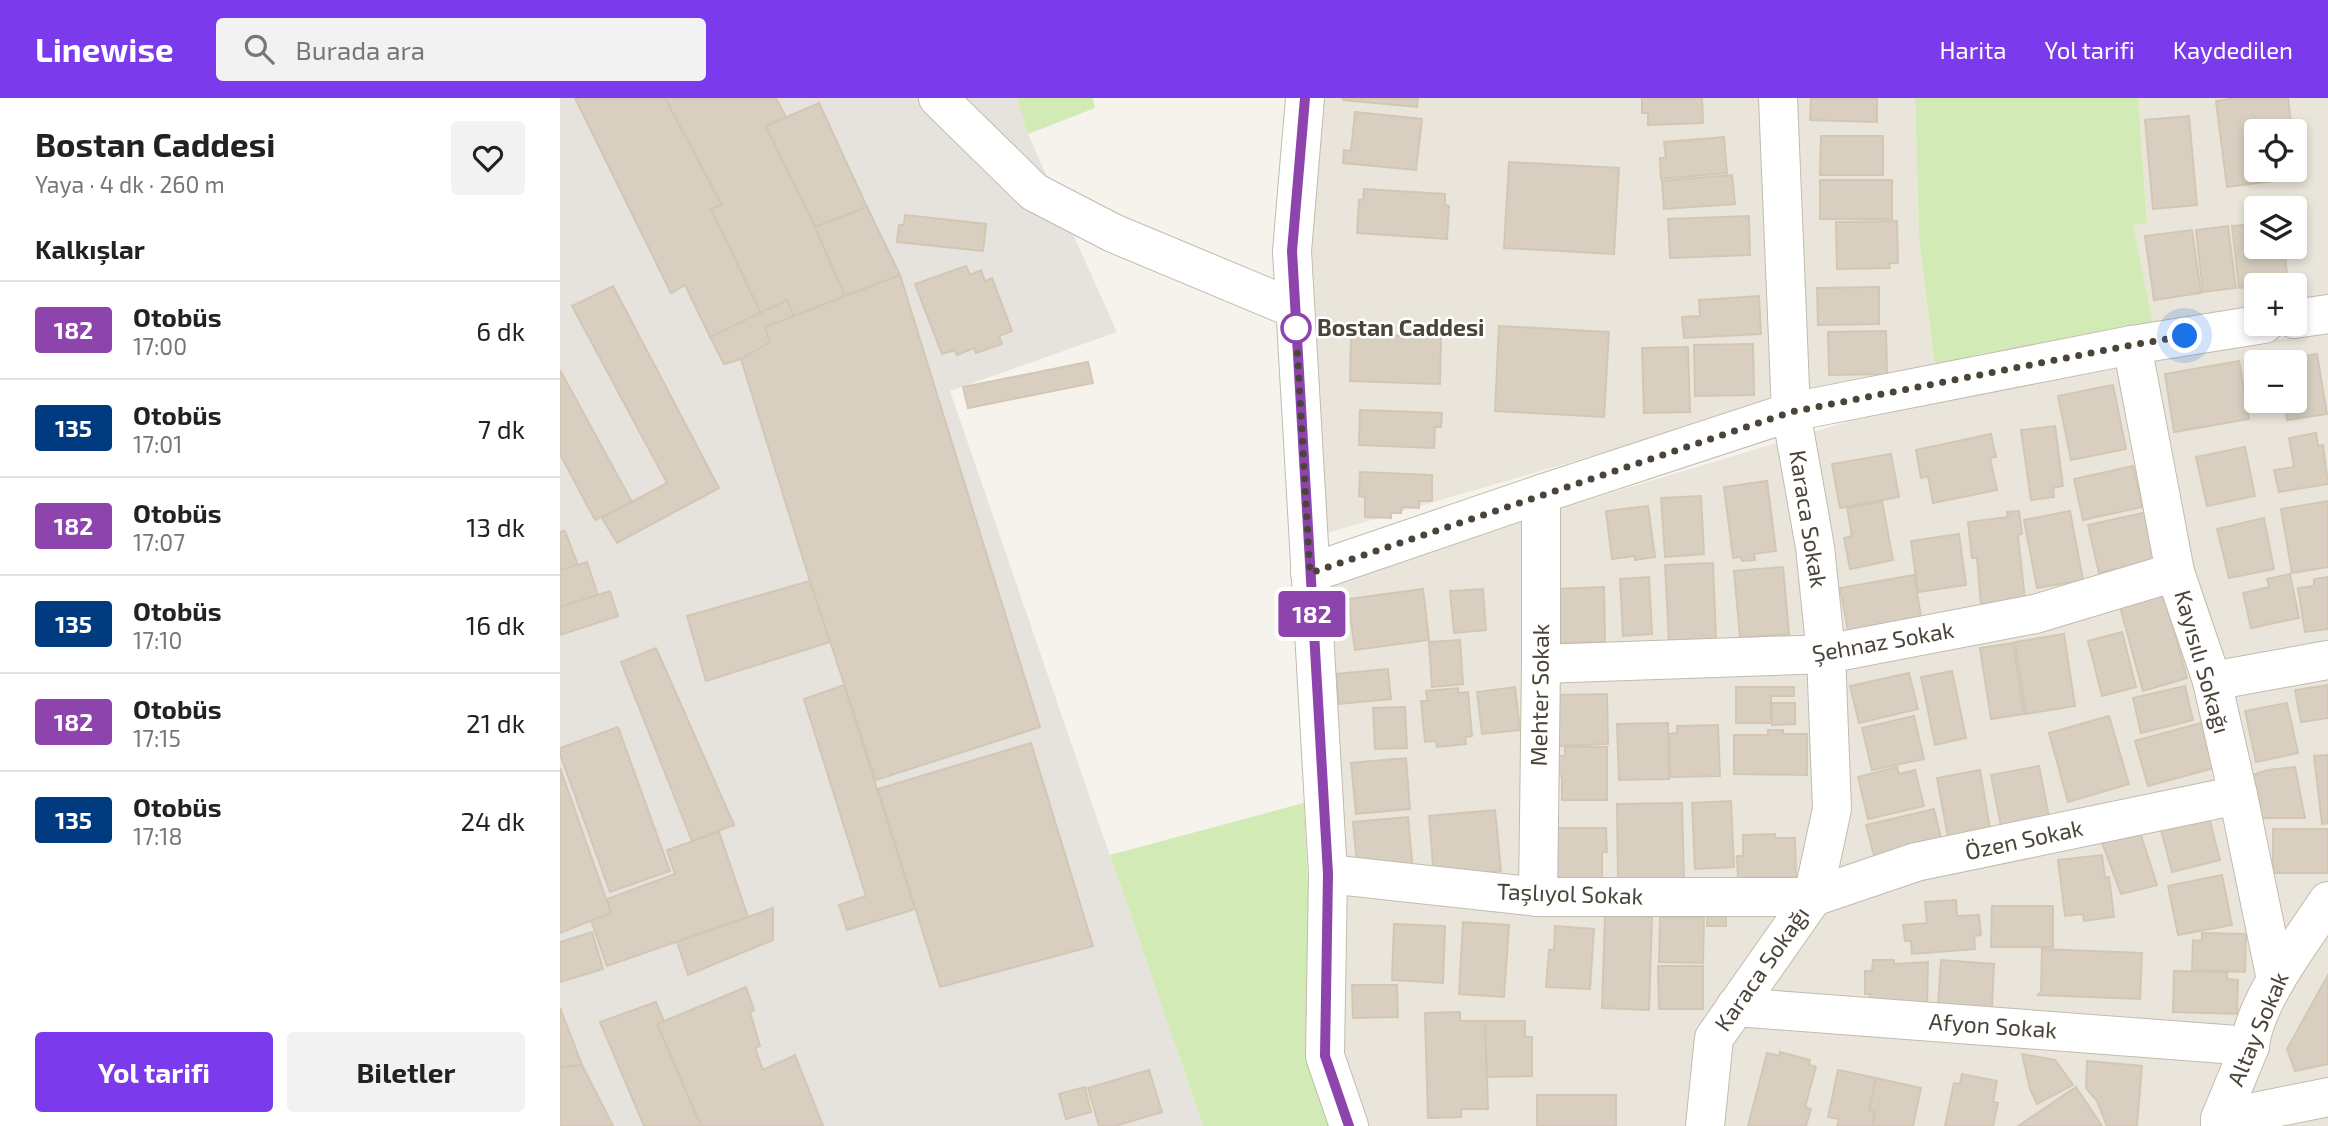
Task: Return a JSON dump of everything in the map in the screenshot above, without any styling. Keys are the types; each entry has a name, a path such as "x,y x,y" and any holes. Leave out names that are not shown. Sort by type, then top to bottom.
{"street":[{"path":"937,98 1034,192 1113,233 1295,309"},
{"path":"1305,98 1292,251 1328,874 1325,1056 1349,1126"},
{"name":"Karaca Sokak","path":"1778,98 1791,412 1815,547 1826,654 1832,809 1814,897"},
{"path":"2307,317 2328,314"},
{"path":"1310,573 1791,412 2132,345 2244,327"},
{"name":"Kayısılı Sokağı","path":"2132,345 2175,572 2212,681 2276,980"},
{"name":"Mehter Sokak","path":"1538,897 1541,494"},
{"name":"Şehnaz Sokak","path":"1541,664 1826,654 2035,614 2175,572"},
{"path":"2212,681 2328,660"},
{"name":"Özen Sokak","path":"1814,897 1916,862 2238,795"},
{"name":"Taşlıyol Sokak","path":"1328,874 1538,897 1814,897"},
{"name":"Karaca Sokağı","path":"1705,1126 1714,1038 1814,897"},
{"name":"Altay Sokak","path":"2220,1122 2250,1046 2251,1035 2276,980 2328,901"},
{"name":"Afyon Sokak","path":"1735,1007 2250,1046"},
{"path":"2220,1122 2309,1109"}],"shaded area":[{"path":"560,98 1017,98 1028,134 1117,332 950,391 1203,1126 560,1126"},
{"path":"1321,98 1915,98 1919,236 1935,368 1823,389 1327,533 1312,254"},
{"path":"2138,98 2328,98 2328,297 2307,300 2307,273 2244,273 2244,310 2153,324 2133,224 2147,223"},
{"path":"2328,333 2328,1126 1353,1126 1334,1059 1325,579 1873,414 2235,345"}],"green space":[{"path":"1017,98 1093,98 1095,108 1028,134"},
{"path":"1915,98 2138,98 2147,224 2133,224 2153,324 1979,354 1935,368 1919,236"},
{"path":"1304,803 1316,1056 1338,1126 1203,1126 1110,855"}],"building":[{"path":"575,98 665,98 722,205 711,209 761,313 710,337 685,285 671,293"},
{"path":"665,98 776,98 786,117 766,126 845,296 794,316 787,300 761,313 711,209 722,205"},
{"path":"1343,98 1418,98 1417,107"},
{"path":"1642,98 1702,98 1703,123 1648,125 1648,113 1642,113"},
{"path":"1811,98 1877,98 1877,122 1810,120"},
{"path":"2236,98 2288,98 2291,119 2244,119 2244,182 2266,182 2227,187 2216,101"},
{"path":"819,103 867,207 815,227 766,126"},
{"path":"1355,112 1422,119 1416,170 1343,163 1344,150 1351,151"},
{"path":"2189,116 2197,205 2153,209 2145,120"},
{"path":"1821,136 1883,136 1883,175 1820,175"},
{"path":"1724,137 1727,173 1661,179 1660,158 1666,158 1664,142"},
{"path":"1509,162 1619,168 1614,254 1504,248"},
{"path":"1732,175 1735,204 1664,209 1662,181"},
{"path":"1820,180 1892,180 1892,219 1820,219"},
{"path":"1364,189 1445,194 1445,205 1449,206 1447,239 1357,233 1359,200 1363,200"},
{"path":"867,207 900,275 845,296 815,227"},
{"path":"905,215 986,224 983,251 897,242 899,225 904,225"},
{"path":"1749,216 1750,255 1670,258 1668,219"},
{"path":"1897,221 1898,263 1889,263 1890,268 1837,269 1836,222"},
{"path":"2244,225 2244,259 2285,259 2287,273 2244,273 2244,287 2239,288 2232,226"},
{"path":"2228,226 2236,288 2203,292 2196,230"},
{"path":"2192,230 2201,293 2154,300 2145,236"},
{"path":"966,266 970,275 981,270 985,281 992,278 1012,331 999,336 1002,344 976,353 974,348 957,355 955,350 942,354 915,284"},
{"path":"900,275 1040,727 876,780 741,359 770,342 765,327"},
{"path":"613,286 719,488 617,543 602,518 667,483 572,306"},
{"path":"1879,287 1879,324 1818,325 1817,288"},
{"path":"1759,296 1761,334 1684,338 1682,317 1700,316 1699,300"},
{"path":"787,300 794,316 765,327 770,342 741,359 724,364 710,337"},
{"path":"1499,326 1609,332 1604,417 1495,411"},
{"path":"1886,331 1887,374 1829,375 1828,332"},
{"path":"1351,336 1441,338 1440,384 1350,381"},
{"path":"1753,344 1754,395 1695,396 1694,345"},
{"path":"1688,347 1690,412 1644,413 1642,348"},
{"path":"2317,354 2327,414 2287,420 2286,413 2307,413 2307,356"},
{"path":"2239,361 2244,390 2244,413 2248,413 2249,419 2174,432 2165,374"},
{"path":"1088,362 1093,383 968,408 963,387"},
{"path":"560,370 632,502 595,520 560,454"},
{"path":"2113,385 2126,449 2071,460 2058,396"},
{"path":"1360,410 1442,413 1441,427 1435,427 1434,448 1359,445"},
{"path":"2055,426 2063,486 2053,488 2054,497 2031,500 2021,430"},
{"path":"2316,433 2318,446 2323,445 2328,484 2279,492 2274,470 2294,467 2289,438"},
{"path":"1991,434 1996,457 1990,458 1997,490 1933,503 1928,476 1921,478 1916,450"},
{"path":"2245,447 2255,496 2207,506 2196,457"},
{"path":"1891,454 1899,497 1840,508 1832,464"},
{"path":"2133,466 2142,507 2083,520 2074,479"},
{"path":"1360,472 1432,475 1432,501 1419,501 1419,508 1402,507 1401,513 1391,513 1391,518 1365,517 1365,497 1359,496"},
{"path":"1767,481 1776,551 1754,554 1755,560 1742,561 1741,557 1733,558 1724,487"},
{"path":"1701,496 1704,554 1665,557 1661,498"},
{"path":"1882,501 1893,560 1850,569 1844,538 1852,536 1847,508"},
{"path":"2328,501 2328,567 2292,573 2281,509"},
{"path":"1648,506 1655,557 1612,559 1606,511"},
{"path":"2019,511 2022,534 2018,535 2025,600 1981,605 1977,558 1972,558 1968,522 2008,517 2007,512"},
{"path":"2070,511 2083,580 2037,588 2024,520"},
{"path":"2152,511 2162,559 2099,573 2088,525"},
{"path":"2264,518 2274,569 2229,578 2217,529"},
{"path":"565,531 578,565 560,570 560,532"},
{"path":"1959,534 1966,585 1918,592 1911,541"},
{"path":"587,562 598,595 560,607 560,570"},
{"path":"1713,563 1716,640 1669,642 1665,565"},
{"path":"1783,567 1789,634 1740,638 1734,571"},
{"path":"2290,574 2299,618 2251,628 2243,593 2269,587 2267,579"},
{"path":"1914,575 1923,628 1850,641 1840,588"},
{"path":"1649,577 1652,634 1623,636 1620,579"},
{"path":"2328,577 2328,629 2305,632 2298,588 2314,586 2314,579"},
{"path":"810,581 830,642 706,681 687,616"},
{"path":"1604,587 1605,642 1555,643 1554,589"},
{"path":"1423,589 1429,640 1355,650 1348,599"},
{"path":"1483,589 1486,630 1454,633 1450,591"},
{"path":"610,591 618,616 560,635 560,607"},
{"path":"2164,594 2187,678 2143,691 2120,607"},
{"path":"2122,632 2136,687 2102,696 2088,641"},
{"path":"2064,634 2075,706 2026,714 2015,642"},
{"path":"1460,640 1463,684 1432,687 1429,642"},
{"path":"2013,643 2024,714 1991,719 1980,648"},
{"path":"656,648 734,825 692,841 621,662"},
{"path":"1388,669 1391,699 1339,704 1336,674"},
{"path":"1952,671 1966,738 1935,745 1921,677"},
{"path":"1909,673 1918,709 1859,723 1850,686"},
{"path":"844,685 915,909 847,930 839,905 866,896 804,699"},
{"path":"2328,685 2328,718 2301,722 2295,690"},
{"path":"2185,686 2193,720 2141,733 2133,698"},
{"path":"1515,687 1520,730 1482,734 1477,692"},
{"path":"1736,687 1794,687 1794,696 1771,696 1771,723 1736,723"},
{"path":"1458,688 1458,693 1468,692 1472,736 1465,737 1466,744 1437,747 1436,741 1425,742 1421,701 1428,701 1426,691"},
{"path":"1607,694 1608,744 1556,746 1554,695"},
{"path":"1772,703 1795,703 1795,724 1772,725"},
{"path":"2287,703 2298,753 2256,762 2245,711"},
{"path":"1405,707 1407,748 1375,749 1373,708"},
{"path":"1914,716 1924,759 1872,770 1862,728"},
{"path":"2109,716 2129,784 2068,802 2049,733"},
{"path":"2212,720 2225,765 2148,786 2135,741"},
{"path":"1668,723 1669,779 1619,780 1617,724"},
{"path":"1718,725 1720,776 1670,777 1669,734 1677,733 1677,726"},
{"path":"618,727 670,871 610,892 560,748"},
{"path":"1768,730 1783,730 1783,734 1807,734 1807,775 1734,774 1734,735 1768,735"},
{"path":"1031,743 1093,946 940,987 878,789"},
{"path":"1565,747 1607,747 1607,800 1562,800 1562,776 1549,776 1549,756 1565,756"},
{"path":"2328,755 2328,823 2322,824 2314,756"},
{"path":"1406,758 1410,809 1356,814 1351,763"},
{"path":"2039,766 2050,822 2002,831 1991,775"},
{"path":"1897,767 1899,774 1915,770 1924,806 1868,819 1858,777"},
{"path":"2295,767 2305,818 2261,818 2252,775"},
{"path":"560,768 611,913 560,933"},
{"path":"1980,770 1991,834 1949,842 1937,778"},
{"path":"1731,801 1734,867 1695,869 1692,803"},
{"path":"1682,803 1684,878 1618,879 1617,804"},
{"path":"1934,809 1944,851 1877,867 1866,825"},
{"path":"1495,810 1501,871 1434,877 1429,816"},
{"path":"2207,810 2220,860 2172,872 2159,822"},
{"path":"1408,817 1413,870 1358,875 1353,822"},
{"path":"2138,826 2157,885 2121,894 2100,837"},
{"path":"1553,828 1606,828 1607,852 1602,852 1602,880 1554,881"},
{"path":"2273,829 2328,829 2328,873 2273,873"},
{"path":"719,832 748,917 607,966 591,920 611,913 607,899 675,874 667,850"},
{"path":"1775,834 1775,838 1795,838 1796,877 1738,878 1737,856 1743,856 1743,835"},
{"path":"2102,855 2105,878 2109,877 2114,917 2084,921 2083,914 2065,916 2058,860"},
{"path":"2222,875 2232,925 2178,935 2168,886"},
{"path":"1956,900 1957,916 1979,915 1981,935 1974,936 1975,949 1912,954 1911,941 1905,941 1903,925 1927,923 1925,902"},
{"path":"1992,906 2053,906 2053,947 1991,947"},
{"path":"773,908 773,940 688,975 677,942"},
{"path":"1708,910 1726,910 1726,926 1707,926"},
{"path":"1605,916 1652,917 1649,1010 1602,1008"},
{"path":"1660,917 1704,917 1703,963 1659,962"},
{"path":"1463,922 1509,925 1504,997 1459,994"},
{"path":"1394,924 1445,926 1443,983 1392,980"},
{"path":"1555,926 1594,929 1590,989 1546,987 1549,950 1554,950"},
{"path":"592,932 603,969 560,982 560,942"},
{"path":"2202,933 2246,934 2245,972 2192,970 2193,940 2202,941"},
{"path":"2042,949 2142,953 2140,999 2038,995 2041,991"},
{"path":"1873,960 1894,960 1894,964 1928,962 1927,1006 1869,1005 1870,994 1865,994 1865,971 1872,971"},
{"path":"1941,960 1994,964 1992,1008 1938,1004"},
{"path":"1658,966 1703,966 1703,1009 1659,1009"},
{"path":"2174,971 2227,972 2227,979 2238,980 2237,1014 2173,1012"},
{"path":"2328,975 2328,1064 2295,1071 2287,1049"},
{"path":"1352,985 1397,985 1398,1017 1353,1018"},
{"path":"746,987 754,1010 750,1012 760,1046 755,1048 763,1070 795,1055 823,1126 701,1126 657,1024"},
{"path":"656,1002 664,1022 657,1024 701,1126 644,1126 600,1022"},
{"path":"560,1008 582,1065 560,1067"},
{"path":"1460,1012 1460,1021 1485,1021 1488,1109 1461,1109 1461,1117 1428,1118 1425,1013"},
{"path":"1485,1021 1525,1021 1525,1037 1532,1037 1532,1076 1487,1077"},
{"path":"1780,1052 1810,1060 1809,1065 1816,1067 1805,1107 1811,1109 1806,1126 1748,1126 1767,1053 1779,1056"},
{"path":"2022,1054 2055,1060 2073,1085 2037,1104 2030,1089"},
{"path":"2087,1061 2142,1066 2137,1126 2107,1126 2097,1101 2086,1088"},
{"path":"582,1065 613,1126 560,1126 560,1067"},
{"path":"1149,1070 1162,1112 1115,1126 1099,1126 1088,1088"},
{"path":"1838,1070 1876,1078 1869,1111 1875,1112 1872,1126 1837,1126 1839,1119 1828,1117"},
{"path":"1962,1074 1997,1081 1993,1102 1998,1103 1993,1126 1945,1126 1954,1083 1960,1084"},
{"path":"1876,1078 1921,1088 1913,1126 1872,1126 1875,1112 1869,1111"},
{"path":"1085,1087 1091,1112 1066,1119 1059,1094"},
{"path":"2076,1087 2102,1126 2018,1126"},
{"path":"1537,1095 1616,1095 1616,1126 1537,1126"}],"bus line":[{"name":"182","path":"1305,98 1292,251 1328,874 1325,1056 1349,1126"}],"place":[{"name":"Bostan Caddesi","path":"1296,328"}],"route":[{"path":"1296,328 1310,573 1791,412 2185,336"}]}
